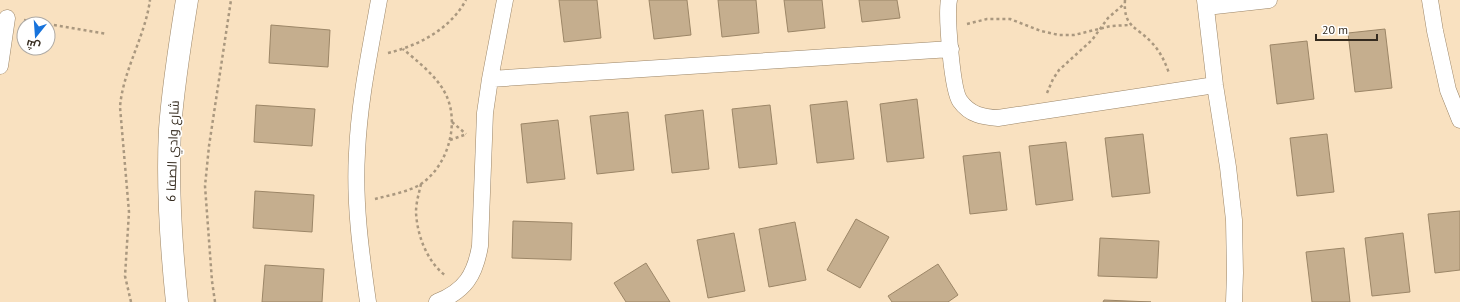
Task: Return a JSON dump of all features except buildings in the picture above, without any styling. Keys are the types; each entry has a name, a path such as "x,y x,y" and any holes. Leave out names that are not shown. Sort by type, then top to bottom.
{"main road":[{"name":"شارع وادي الصفا 6","path":"177,302 171,250 169,190 170,130 176,70 187,0"}],"street":[{"path":"368,302 356,203 358,141 361,106 379,0"},
{"path":"436,302 449,297 462,288 469,279 477,263 480,246 484,134 490,79 505,0"},
{"path":"949,0 947,8 948,31 956,87 960,100 970,111 983,117 998,118 1215,85"},
{"path":"1234,302 1234,220 1228,167 1215,85 1206,4 1269,0"},
{"path":"1430,0 1448,90 1460,120"},
{"path":"0,66 7,18"},
{"path":"490,79 951,49"}],"path":[{"path":"131,302 125,276 129,212 120,107 124,85 144,30 150,0"},
{"path":"215,302 209,252 205,186 209,146 231,0"},
{"path":"369,58 403,49 433,35 446,26 456,15 466,0"},
{"path":"1125,0 1124,4 1126,16 1130,25 1152,42 1161,54 1175,90"},
{"path":"1043,111 1047,93 1059,70 1092,40 1108,18 1124,4"},
{"path":"948,31 973,22 987,19 1010,19 1041,31 1059,35 1074,35 1089,32 1102,27 1130,25"},
{"path":"56,25 107,34"},
{"path":"356,203 403,192 421,184 435,171 450,140 452,122 449,100 443,89 424,68 403,49"},
{"path":"452,122 467,134"},
{"path":"421,184 416,211 419,234 428,256 443,274 462,288"}]}
